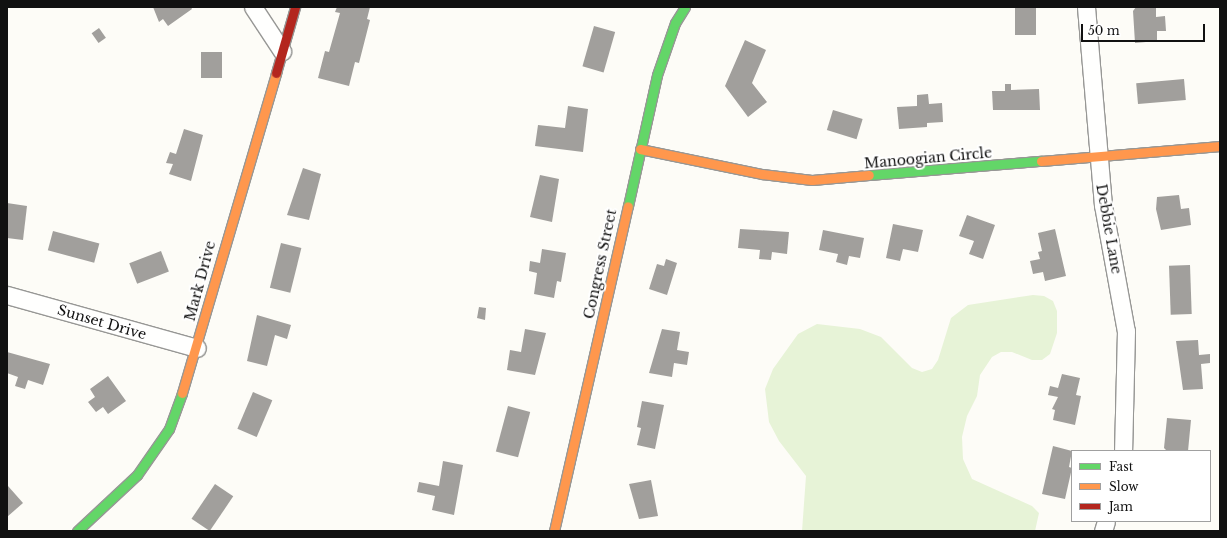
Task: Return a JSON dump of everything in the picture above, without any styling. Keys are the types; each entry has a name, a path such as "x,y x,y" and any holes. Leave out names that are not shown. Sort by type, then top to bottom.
{"street":[{"path":"253,7 282,51"},
{"name":"Mark Drive","path":"77,531 121,492 151,458 170,429 197,348 295,7"},
{"name":"Congress Street","path":"554,531 640,149 661,64 684,7"},
{"name":"Debbie Lane","path":"1086,7 1097,156 1103,205 1126,331 1123,450"},
{"name":"Manoogian Circle","path":"640,149 762,174 812,180 856,179 1220,146"},
{"name":"Sunset Drive","path":"7,295 197,348"}],"green space":[{"path":"1033,295 1044,296 1053,301 1057,311 1057,333 1050,354 1042,360 1032,360 1012,352 1001,352 992,357 980,375 977,396 967,416 962,437 963,459 972,479 1032,506 1039,513 1035,531 802,531 806,476 779,441 769,422 765,389 773,369 798,334 817,324 860,329 881,337 912,368 922,372 932,369 938,360 951,318 968,305"}],"building":[{"path":"153,7 191,7 192,9 168,26 163,19 159,22"},
{"path":"337,7 370,7 367,19 370,20 359,63 355,62 349,86 318,78 325,51 329,52 340,13 335,12"},
{"path":"1015,7 1036,7 1036,35 1015,35"},
{"path":"1136,7 1156,7 1156,17 1165,16 1166,31 1157,31 1157,41 1135,43 1133,11"},
{"path":"594,26 615,32 604,72 582,66"},
{"path":"99,28 106,38 99,43 92,33"},
{"path":"745,40 766,50 752,83 767,102 748,117 725,86"},
{"path":"201,52 222,52 222,78 201,78"},
{"path":"1184,79 1186,100 1138,104 1136,83"},
{"path":"1005,84 1011,84 1011,90 1039,89 1040,110 993,110 992,91 1005,91"},
{"path":"928,94 929,104 942,103 943,122 927,123 927,127 899,129 897,107 917,106 917,95"},
{"path":"568,106 588,109 583,152 535,146 538,125 565,128"},
{"path":"833,110 863,119 857,139 827,130"},
{"path":"184,129 203,135 191,181 169,174 173,164 166,163 170,152 176,154"},
{"path":"303,168 321,174 309,220 287,215"},
{"path":"540,175 559,179 552,222 530,217"},
{"path":"1179,195 1181,209 1189,208 1191,225 1161,230 1156,209 1157,197"},
{"path":"7,203 27,206 23,240 7,238"},
{"path":"967,215 995,225 983,259 969,254 974,241 959,236"},
{"path":"893,224 923,230 918,252 903,249 900,261 886,258"},
{"path":"740,229 789,232 787,254 772,252 771,260 759,259 760,250 738,248"},
{"path":"1055,229 1066,276 1045,281 1043,272 1033,274 1030,261 1040,259 1038,252 1042,251 1038,233"},
{"path":"823,230 864,238 860,258 849,256 847,265 836,262 838,254 819,250"},
{"path":"53,231 99,243 94,263 48,250"},
{"path":"281,243 301,248 290,293 270,288"},
{"path":"542,249 566,253 561,282 557,281 554,298 534,294 537,273 529,271 530,261 540,263"},
{"path":"161,251 169,272 137,284 129,263"},
{"path":"666,259 677,263 667,295 649,289 657,264 664,266"},
{"path":"1190,265 1192,314 1171,315 1169,266"},
{"path":"479,307 486,308 485,320 477,318"},
{"path":"257,315 291,325 287,339 275,335 267,366 247,361"},
{"path":"525,329 546,333 535,375 507,370 510,350 521,352"},
{"path":"662,329 680,332 677,350 689,352 687,365 674,363 672,377 649,373"},
{"path":"1198,340 1199,355 1210,354 1210,363 1201,364 1203,389 1183,390 1176,341"},
{"path":"7,352 50,364 43,385 28,380 25,389 15,386 18,377 7,373"},
{"path":"1062,374 1080,378 1076,395 1081,396 1075,425 1053,420 1055,410 1052,409 1058,397 1048,395 1050,386 1058,388"},
{"path":"108,376 126,401 108,414 103,407 96,412 88,402 95,397 90,389"},
{"path":"253,392 272,400 257,437 237,429"},
{"path":"642,401 664,405 655,449 637,445 641,428 637,427"},
{"path":"508,406 530,412 518,457 496,451"},
{"path":"1167,418 1191,420 1188,450 1166,450 1164,448"},
{"path":"1053,446 1071,451 1069,467 1071,468 1071,472 1065,499 1042,494"},
{"path":"443,461 463,465 454,515 432,510 435,496 417,492 419,482 439,486"},
{"path":"651,480 658,516 639,519 629,484"},
{"path":"215,484 233,496 210,531 192,519"},
{"path":"8,486 23,503 7,517 7,487"}],"traffic: fast":[{"path":"628,206 657,75 675,23 685,7"},
{"path":"869,175 1041,161"},
{"path":"77,531 137,475 169,429 182,393"}],"traffic: slow":[{"path":"182,393 276,73"},
{"path":"1041,161 1220,146"},
{"path":"640,149 762,174 812,180 869,175"},
{"path":"554,531 628,206"}],"traffic: jam":[{"path":"276,73 295,7"}]}
